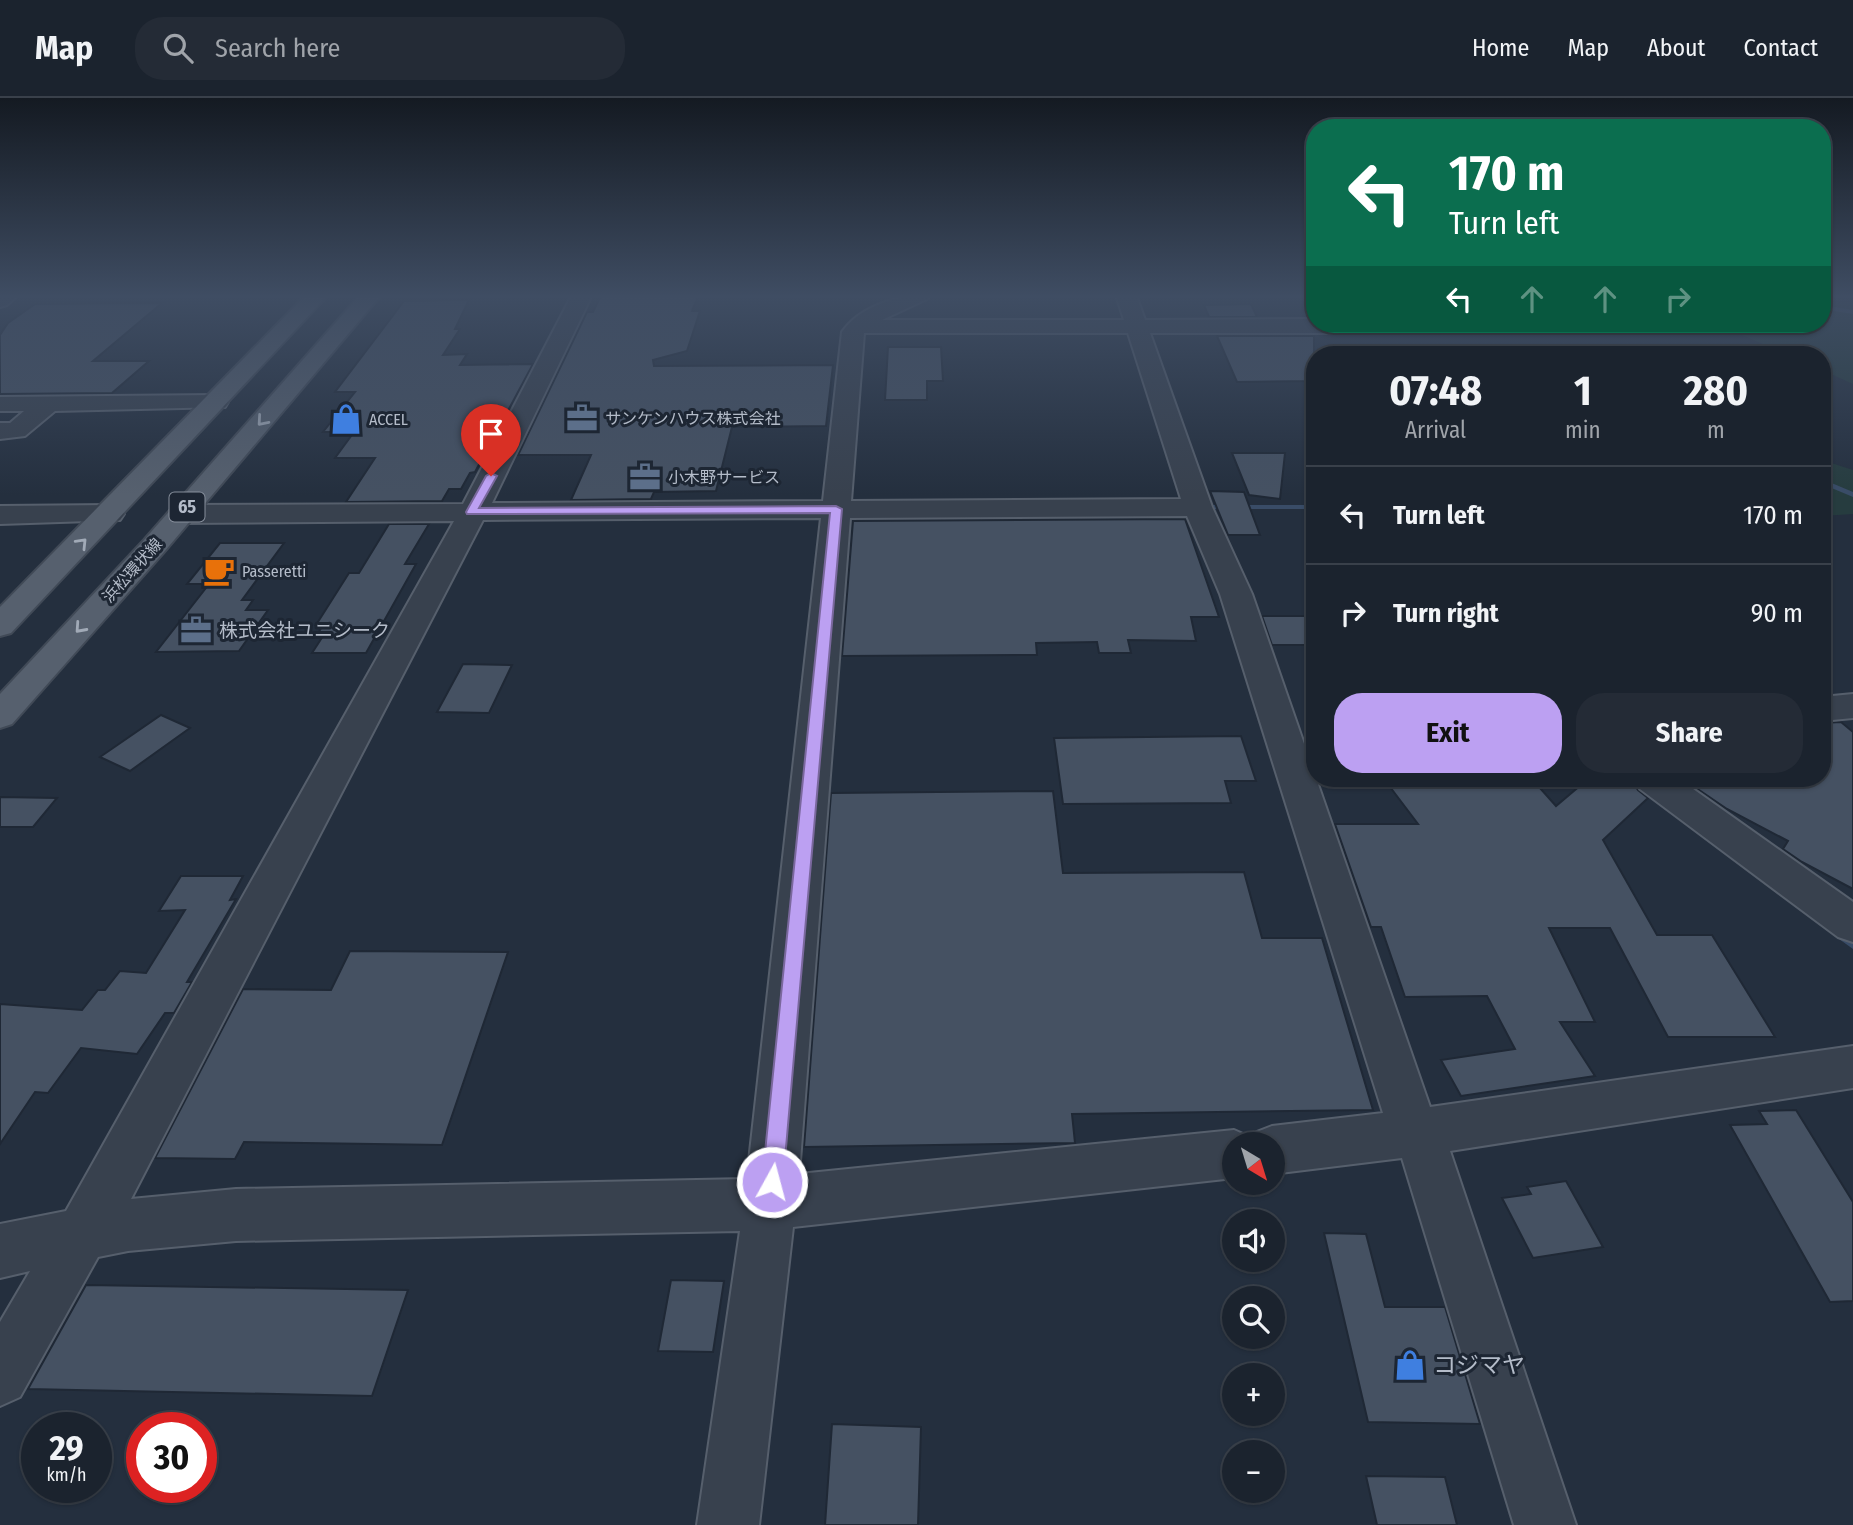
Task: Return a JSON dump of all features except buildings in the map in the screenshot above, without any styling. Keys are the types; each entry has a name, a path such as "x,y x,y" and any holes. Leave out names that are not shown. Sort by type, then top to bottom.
{"main road":[{"name":"65","path":"0,626 255,362"},
{"name":"浜松環状線","path":"0,716 182,514 314,362"}],"street":[{"path":"0,1377 82,1233 472,512 548,362"},
{"path":"728,1525 769,1203 851,362"},
{"path":"1149,362 1198,507 1236,594 1399,1094 1434,1173 1545,1525"},
{"path":"0,404 216,402"},
{"path":"0,431 16,431 48,403"},
{"path":"182,514 1198,507"},
{"path":"0,515 110,514"},
{"path":"1831,708 1853,706"},
{"path":"1664,787 1853,925"},
{"path":"1285,1148 1416,1133 1853,1067"},
{"path":"0,1251 82,1233 236,1214 644,1209 769,1203 1222,1155"}],"green space":[{"path":"1831,362 1853,362 1853,384 1831,374"},
{"path":"1831,463 1853,470 1853,514 1831,515"}],"waterway":[{"path":"1831,485 1853,495"},
{"path":"1214,507 1306,507"},
{"path":"1640,787 1648,793"},
{"path":"1836,931 1853,944"}],"place":[{"name":"サンケンハウス株式会社","path":"582,418"},
{"name":"ACCEL","path":"346,419"},
{"name":"小木野サービス","path":"645,477"},
{"name":"Passeretti","path":"219,571"},
{"name":"株式会社ユニシーク","path":"196,630"},
{"name":"コジマヤ","path":"1410,1365"}],"route":[{"path":"491,476 472,512 836,509 772,1182"}]}
